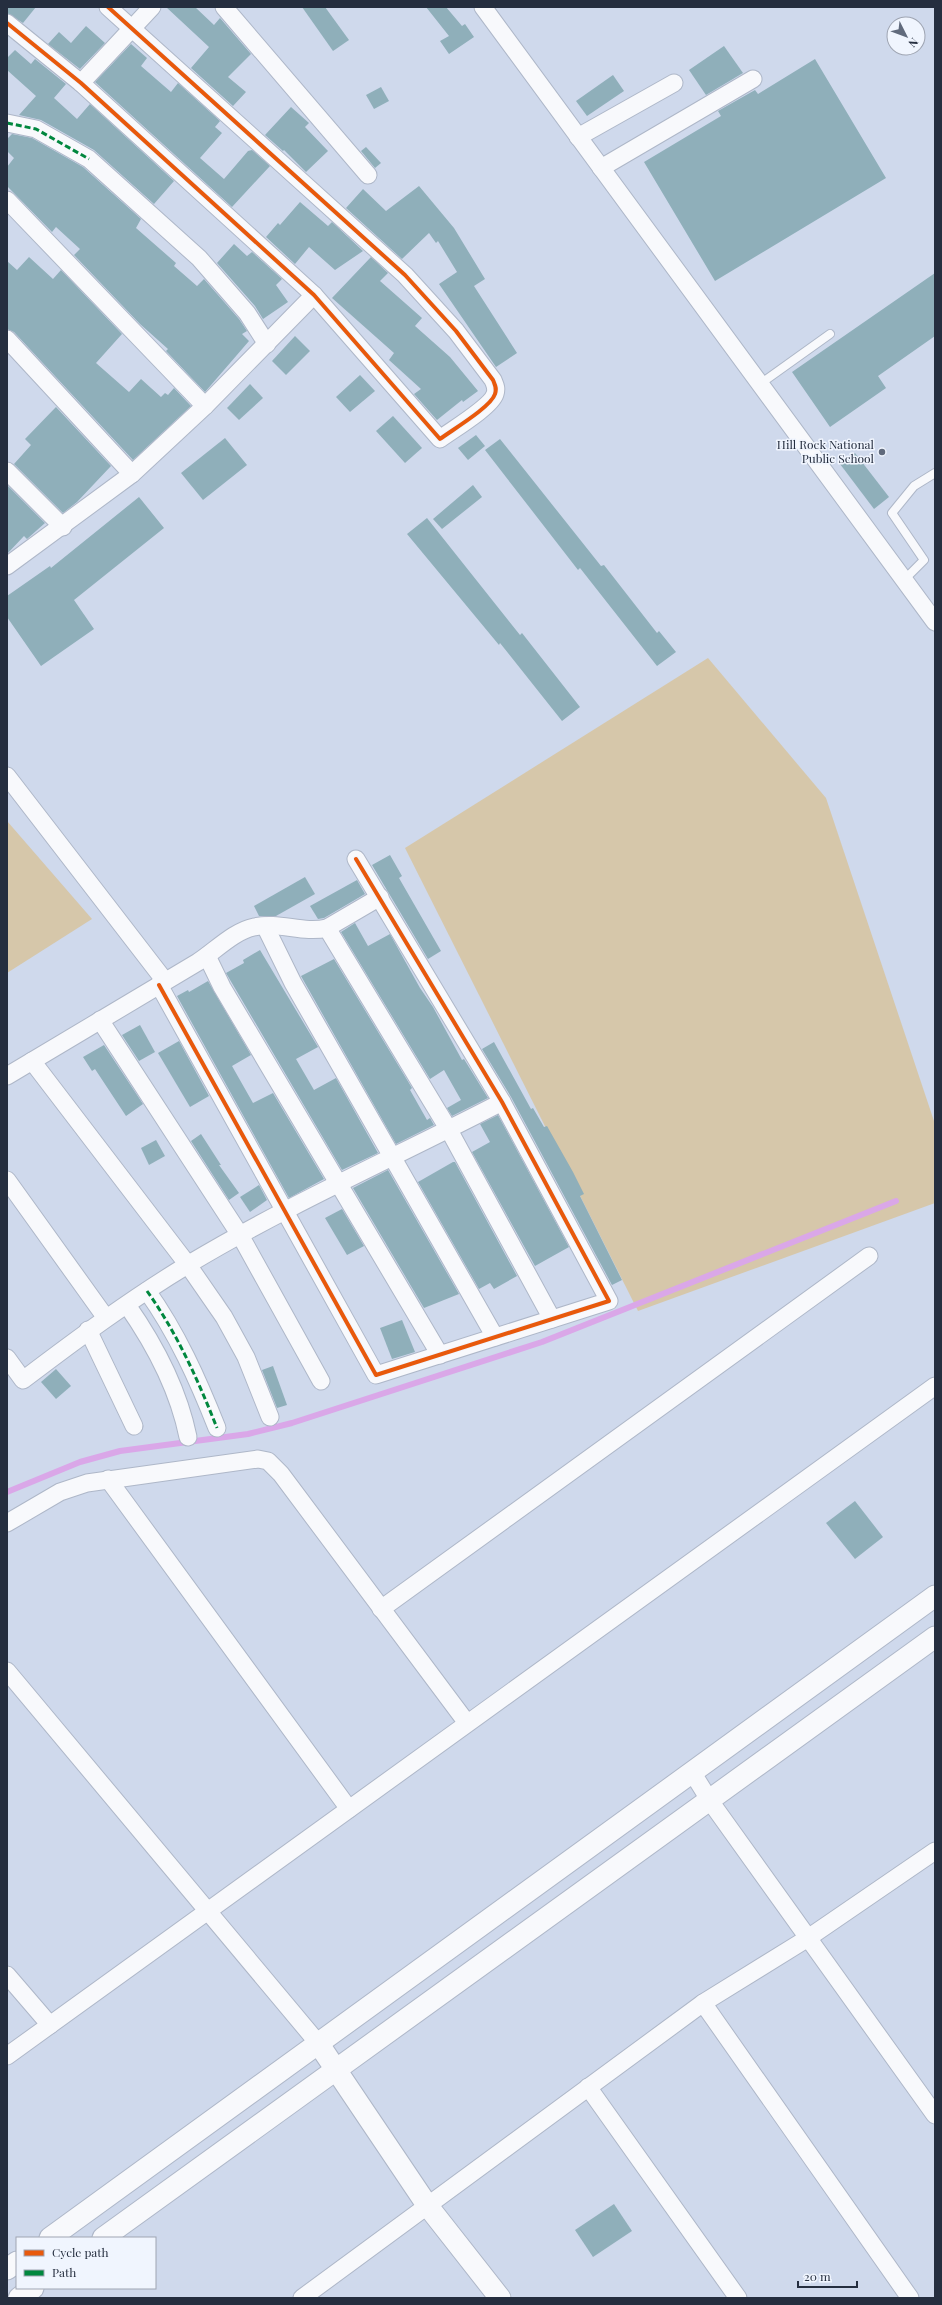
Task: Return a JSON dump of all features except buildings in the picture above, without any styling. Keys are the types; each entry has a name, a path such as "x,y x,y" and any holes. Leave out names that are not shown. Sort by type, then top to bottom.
{"street":[{"path":"7,23 81,83 314,295 440,438 488,404 495,395 496,387 493,380 456,331 405,275 108,7"},
{"path":"81,83 152,7"},
{"path":"224,7 368,175"},
{"path":"483,7 935,622"},
{"path":"601,168 753,79"},
{"path":"578,137 674,83"},
{"path":"7,123 36,129 89,158 199,258 247,313 267,344"},
{"path":"7,200 205,406"},
{"path":"8,564 63,527 132,474 205,406 314,295"},
{"path":"7,339 132,474"},
{"path":"7,471 63,527"},
{"path":"7,776 162,983 376,1375 609,1301 502,1102 356,859"},
{"path":"7,1076 207,956 245,930 265,926 283,925 317,930 327,928 380,897"},
{"path":"265,926 293,983 495,1337"},
{"path":"327,928 449,1130 552,1319"},
{"path":"207,956 222,986 338,1185 440,1355"},
{"path":"100,1020 240,1235 321,1381"},
{"path":"32,1061 188,1264 236,1338 270,1417"},
{"path":"7,1358 23,1380 88,1330 188,1264 286,1211 502,1102"},
{"path":"7,1180 106,1318"},
{"path":"381,1608 869,1256"},
{"path":"147,1291 165,1318 201,1386 217,1428"},
{"path":"127,1305 156,1350 170,1379 183,1410 188,1436"},
{"path":"88,1330 134,1426"},
{"path":"7,2056 935,1386"},
{"path":"7,1523 60,1492 108,1479 258,1459 268,1461 281,1474 468,1723"},
{"path":"108,1479 349,1809"},
{"path":"51,2237 935,1596"},
{"path":"104,2237 935,1637"},
{"path":"7,1670 318,2043 427,2205 500,2298"},
{"path":"692,1772 710,1801 935,2115"},
{"path":"313,2295 427,2205 703,2003 808,1938 935,1852"},
{"path":"7,1975 50,2025"},
{"path":"703,2003 910,2298"},
{"path":"588,2087 738,2298"},
{"path":"7,2269 16,2263"},
{"path":"19,2298 32,2289"}],"lane":[{"path":"760,384 830,334"},
{"path":"904,580 924,560 892,513 914,486 935,473"}],"shaded area":[{"path":"708,658 826,798 935,1124 935,1203 638,1311 405,848"},
{"path":"7,821 92,919 7,973"}],"waterway":[{"path":"7,1492 80,1462 120,1451 248,1434 292,1423 542,1342 896,1201"}],"marked path":[{"path":"7,123 36,129 89,159"},
{"path":"147,1291 168,1323 186,1357 217,1428"}],"cycle path":[{"path":"7,23 81,83 314,295 440,439 479,412 492,399 496,392 496,387 493,380 456,331 405,275 108,7"},
{"path":"159,985 376,1375 609,1301 502,1102 356,859"}],"place":[{"name":"Hill Rock National Public School","path":"882,452"}]}
